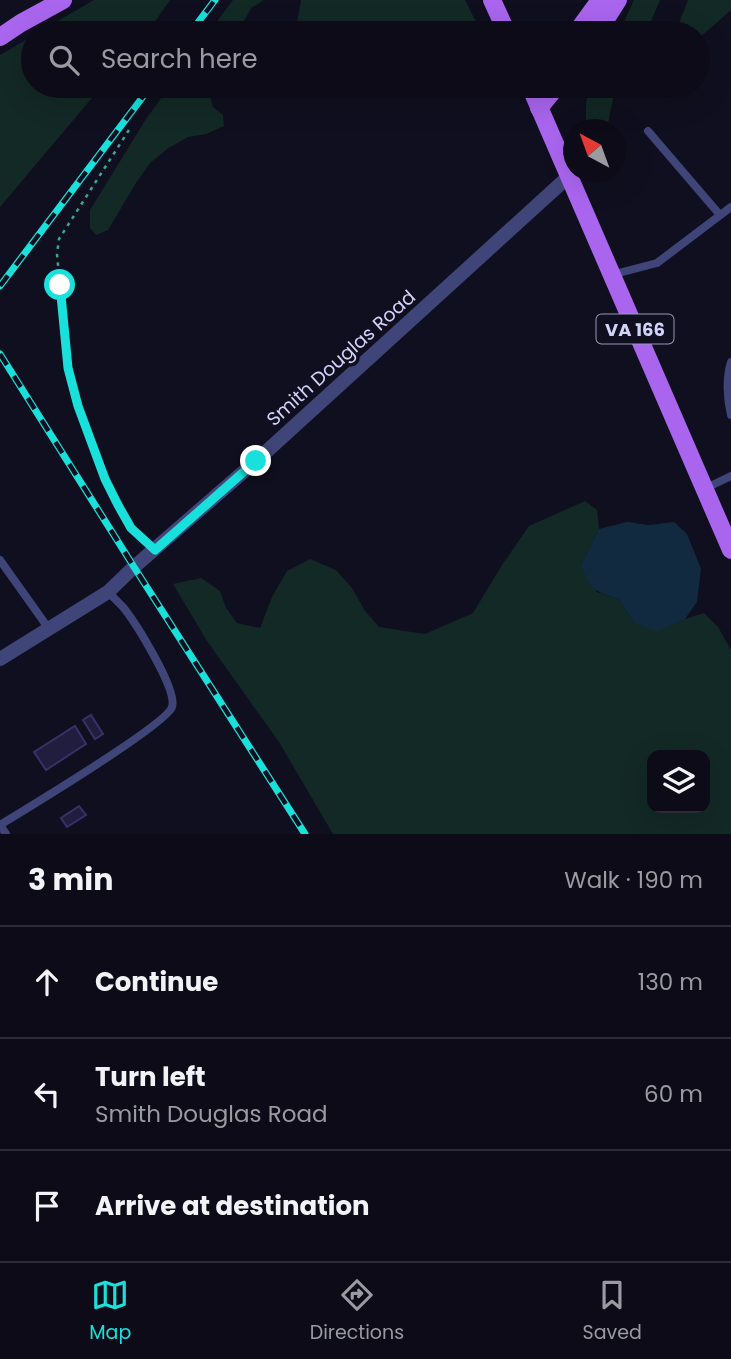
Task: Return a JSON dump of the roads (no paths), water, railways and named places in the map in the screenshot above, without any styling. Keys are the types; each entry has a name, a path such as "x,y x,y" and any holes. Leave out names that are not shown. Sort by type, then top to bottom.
{"main road":[{"path":"25,21 63,0"},
{"path":"492,0 502,21"},
{"path":"585,21 600,0"},
{"path":"605,21 618,0"},
{"path":"0,37 21,23"},
{"name":"VA 166","path":"536,98 563,163"},
{"path":"539,108 547,98"},
{"name":"VA 166","path":"571,182 704,489 725,522 731,550"}],"street":[{"name":"Smith Douglas Road","path":"0,659 108,592 563,182"}],"lane":[{"path":"648,131 720,215"},
{"path":"611,275 657,263 731,207"},
{"path":"731,362 728,403 731,415"},
{"path":"704,489 731,476"},
{"path":"0,560 49,629"},
{"path":"6,834 0,825 134,740 168,714 173,705 173,694 168,681 130,617 108,592"}],"water":[{"path":"627,522 649,525 674,522 687,534 701,569 697,602 685,619 658,631 634,623 619,599 598,591 591,585 581,565 599,529"}],"railway":[{"path":"199,21 215,0"},
{"path":"0,286 142,98"},
{"path":"0,354 305,834"}]}
